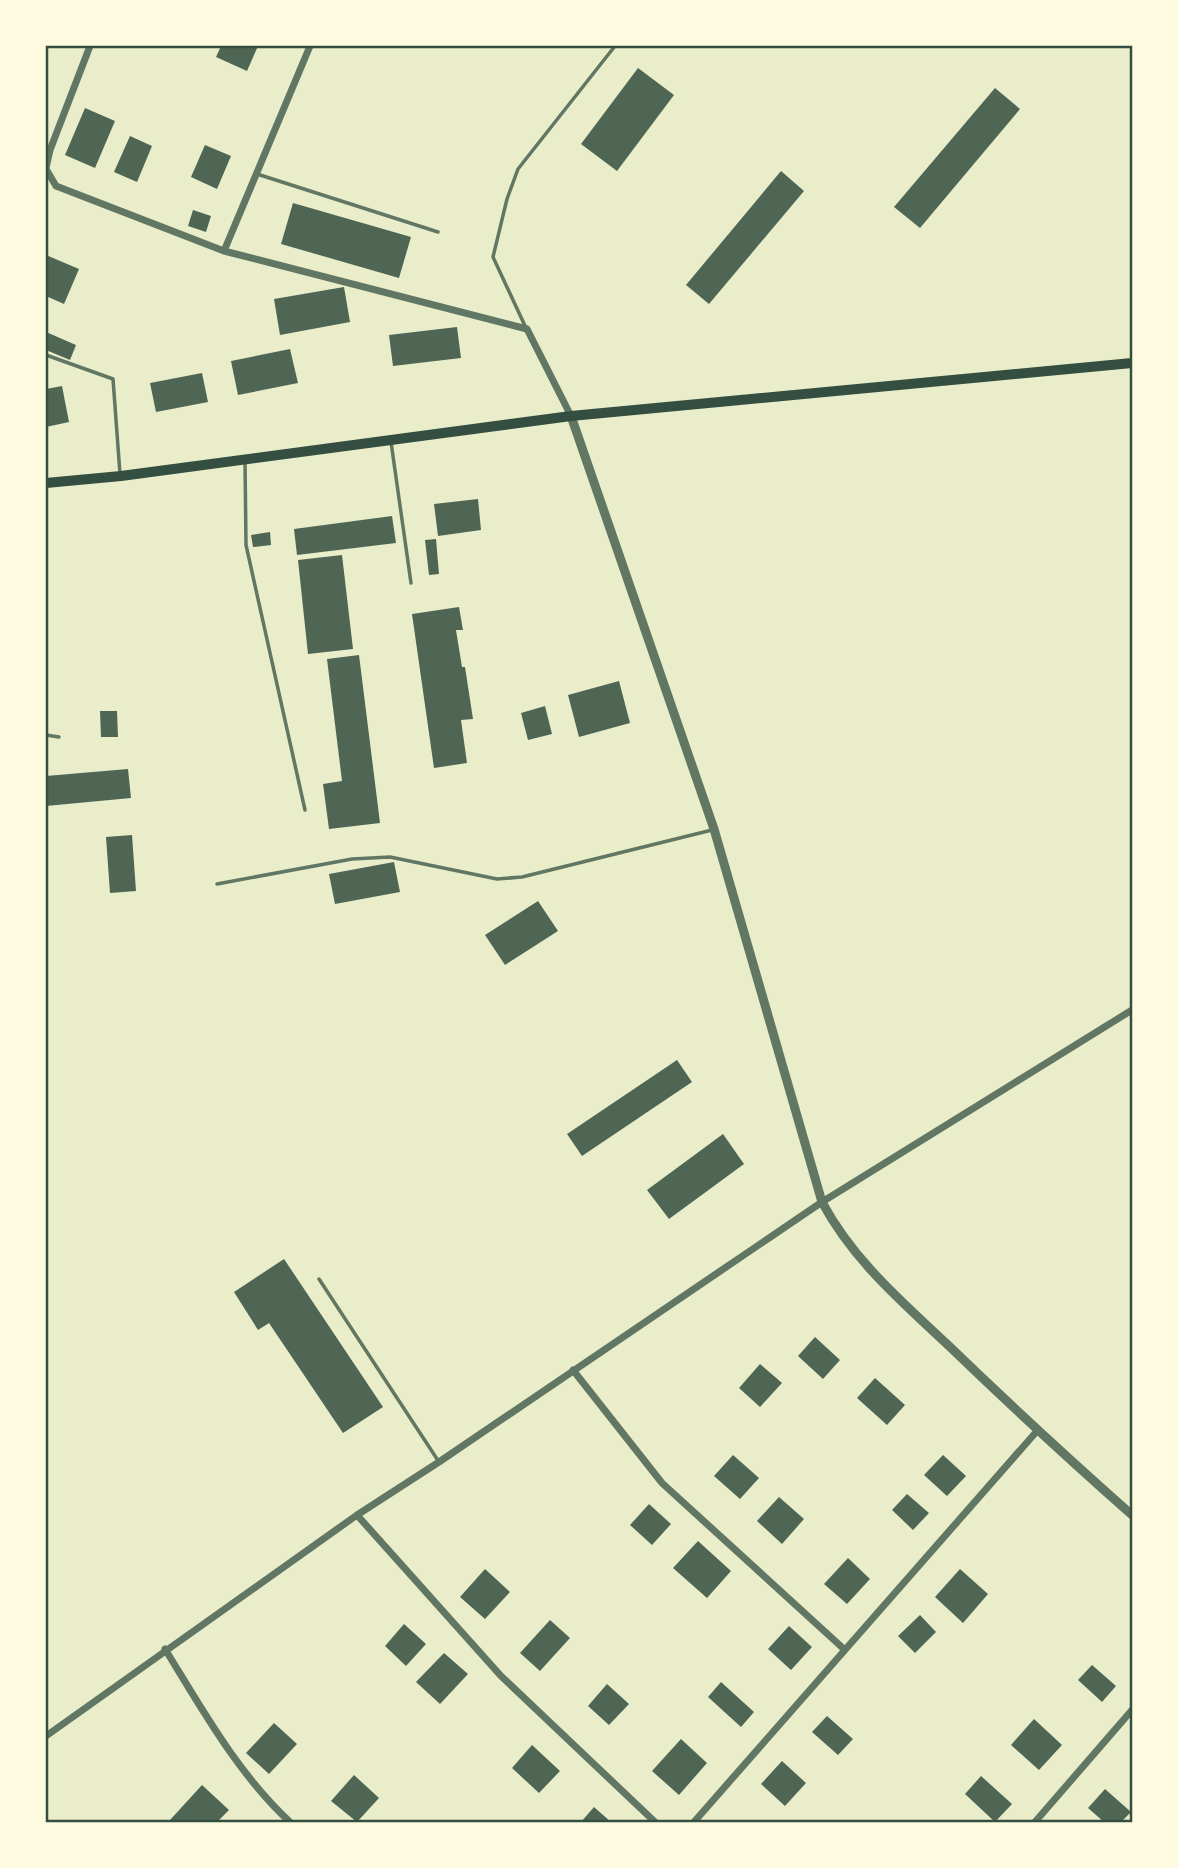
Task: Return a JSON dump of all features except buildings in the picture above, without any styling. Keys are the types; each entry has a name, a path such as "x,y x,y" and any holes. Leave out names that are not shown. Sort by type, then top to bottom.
{"main road":[{"path":"46,483 121,476 571,416 1132,363"}],"street":[{"path":"90,46 50,150 46,169 56,186 224,251 527,329 571,416 714,829 822,1202 835,1226 869,1270 1037,1431 1132,1515"},
{"path":"224,251 310,46"},
{"path":"46,1736 357,1515 822,1202 1132,1010"},
{"path":"573,1370 662,1483 845,1650"},
{"path":"694,1822 1037,1431"},
{"path":"357,1515 501,1676 655,1822"},
{"path":"165,1649 217,1733 270,1804 290,1822"},
{"path":"1035,1822 1132,1710"}],"lane":[{"path":"527,329 493,257 507,198 519,169 615,46"},
{"path":"255,174 438,232"},
{"path":"46,355 113,379 121,476"},
{"path":"391,440 411,583"},
{"path":"244,459 246,545 304,810"},
{"path":"46,735 59,737"},
{"path":"217,884 352,859 390,857 497,879 522,877 714,829"},
{"path":"320,1279 439,1462"}]}
